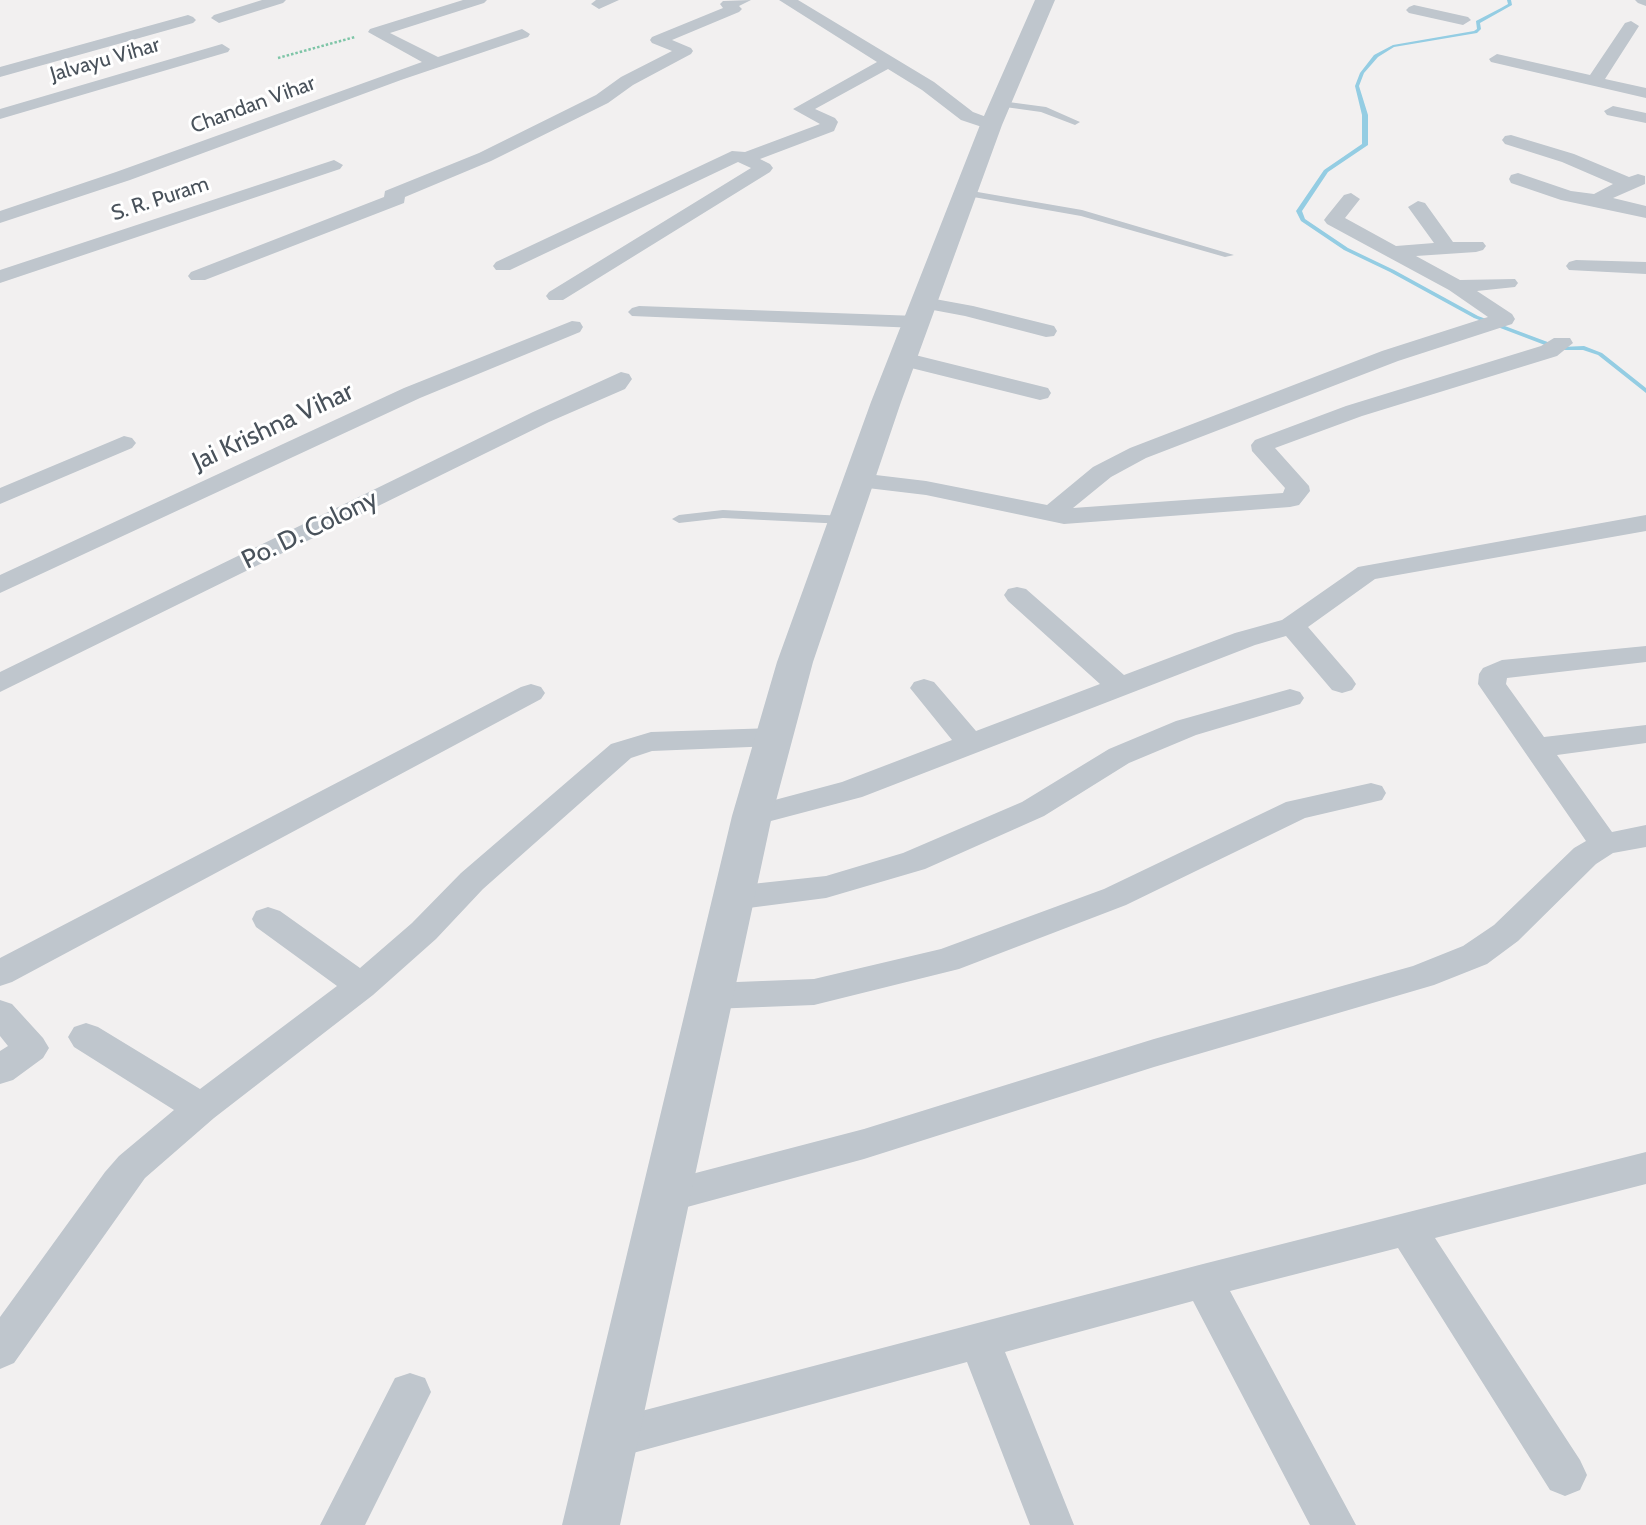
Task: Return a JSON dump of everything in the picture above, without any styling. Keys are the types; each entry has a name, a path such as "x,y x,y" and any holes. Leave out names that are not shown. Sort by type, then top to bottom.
{"street":[{"path":"219,18 278,0"},
{"path":"436,62 377,33 379,30 480,0"},
{"path":"198,276 397,199 392,195 485,157 601,99 627,81 685,51 658,40 734,9 728,4 743,0"},
{"path":"787,0 889,62 967,116 996,114"},
{"path":"591,1525 752,816 795,662 920,312 996,114 1045,0"},
{"path":"1428,0 1409,13 1463,20"},
{"path":"1595,81 1641,10"},
{"path":"0,72 188,20"},
{"name":"Chandan Vihar","path":"0,217 522,34"},
{"name":"Jalvayu Vihar","path":"0,114 222,49"},
{"path":"1497,60 1646,93"},
{"path":"744,158 828,127 829,122 802,109 889,62"},
{"path":"1613,111 1646,118"},
{"path":"1511,140 1638,180"},
{"path":"464,147 485,157"},
{"path":"503,266 738,155 764,168 556,296"},
{"name":"S. R. Puram","path":"0,277 334,164"},
{"path":"1518,180 1568,196 1646,212"},
{"path":"1602,201 1602,196 1638,180"},
{"path":"1051,515 1101,472 1138,453 1258,410 1390,356 1504,320 1456,286 1334,220 1351,199"},
{"path":"1418,207 1448,248"},
{"path":"1393,252 1476,246"},
{"path":"1576,266 1646,268"},
{"path":"1456,286 1508,283"},
{"path":"639,312 920,312 1046,331"},
{"name":"Jai Krishna Vihar","path":"0,585 412,393 572,327"},
{"path":"859,480 926,488 1051,515 1290,500 1298,491 1297,486 1264,451 1263,444 1354,411 1555,347"},
{"path":"903,359 1040,393"},
{"name":"Po. D. Colony","path":"0,683 541,417 617,384 621,379"},
{"path":"0,497 124,443"},
{"path":"752,816 851,790 1245,639 1293,626 1367,573 1646,523"},
{"path":"1017,595 1119,686"},
{"path":"1293,626 1342,684"},
{"path":"1604,844 1492,684 1493,674 1502,669 1646,654"},
{"path":"924,688 971,744"},
{"path":"0,973 531,693"},
{"path":"733,898 826,887 914,861 1033,809 1119,757 1186,729 1290,698"},
{"path":"1535,748 1646,734"},
{"path":"0,1350 118,1183 201,1108 361,986 424,931 472,881 621,751 651,742 774,737"},
{"path":"711,996 814,992 947,960 1115,897 1297,809 1371,793"},
{"path":"665,1197 864,1144 1154,1053 1422,976 1475,955 1506,933 1585,856 1604,844 1646,836"},
{"path":"268,919 361,986"},
{"path":"0,1013 31,1048 0,1070"},
{"path":"86,1037 201,1108"},
{"path":"611,1439 1203,1281 1646,1168"},
{"path":"1408,1230 1565,1475"},
{"path":"1203,1281 1334,1525"},
{"path":"980,1342 1052,1525"},
{"path":"342,1525 410,1392"}],"lane":[{"path":"996,114 1043,108 1075,122"},
{"path":"965,193 1082,213 1229,255"},
{"path":"679,519 723,514 845,520"}],"path":[{"path":"278,58 362,34 377,33"}],"waterway":[{"path":"1509,0 1510,4 1503,9 1478,22 1479,29 1475,32 1393,46 1376,56 1362,73 1357,86 1365,115 1365,145 1326,171 1299,211 1303,220 1346,249 1476,317 1560,349 1584,348 1600,354 1646,391"}]}
